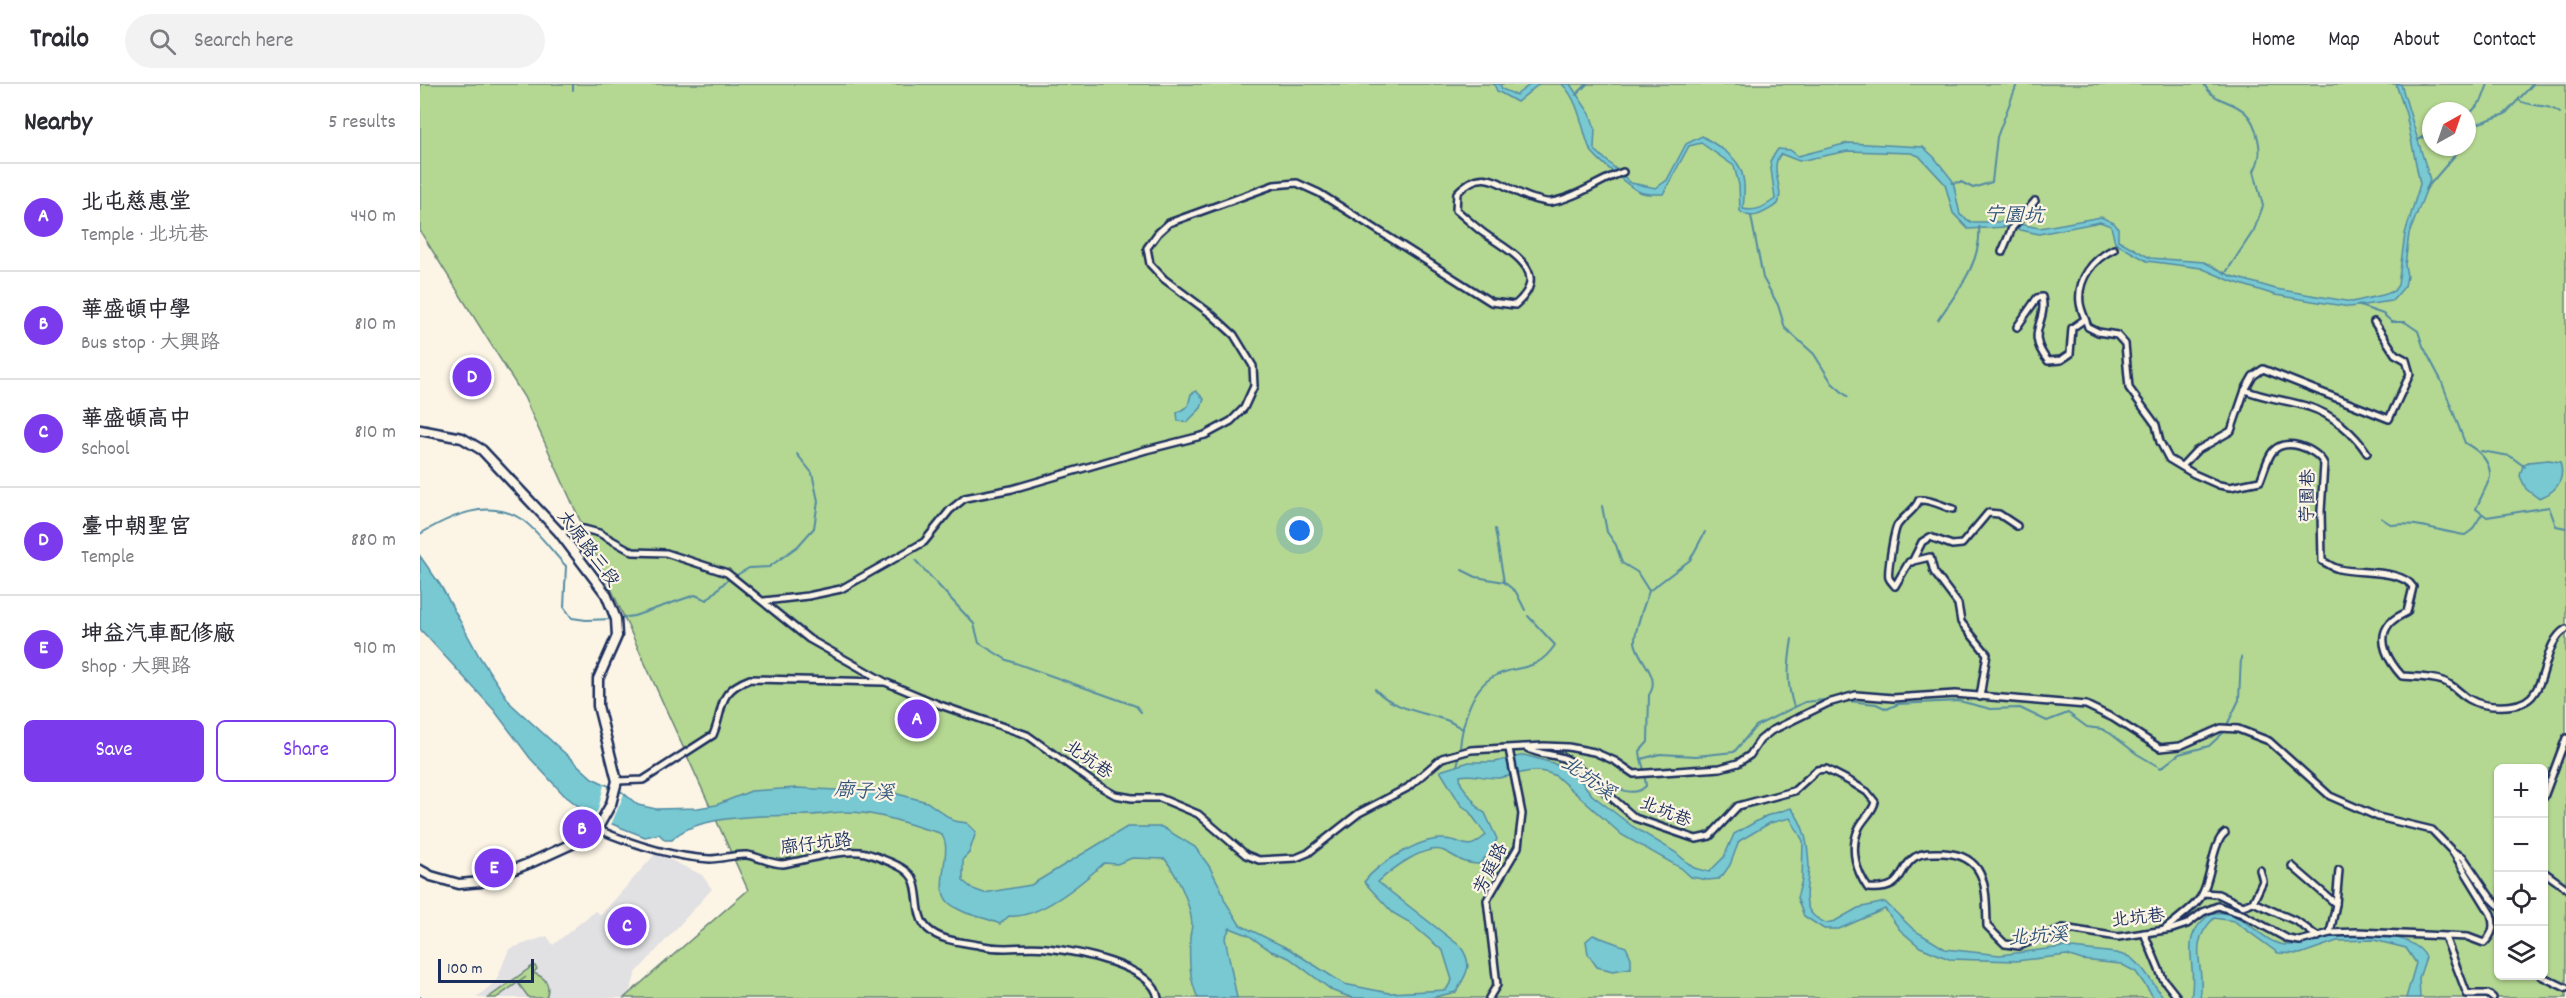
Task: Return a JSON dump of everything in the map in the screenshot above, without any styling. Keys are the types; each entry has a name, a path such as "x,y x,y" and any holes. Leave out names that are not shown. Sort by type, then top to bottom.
{"main road":[{"name":"太原路三段","path":"420,430 450,434 476,445 559,532 606,594 616,617 616,636 598,680 598,706 616,783"},
{"path":"420,870 431,876 459,884 481,882 551,854 586,837 598,827 611,804 616,783"}],"street":[{"path":"764,601 808,596 841,589 924,542 950,510 965,498 1012,489 1216,431 1231,421 1244,408 1254,386 1253,366 1234,335 1211,314 1164,279 1150,264 1147,248 1168,223 1274,185 1297,183 1319,193 1491,302 1515,305 1526,295 1530,283 1529,271 1521,259 1481,232 1456,210 1456,193 1468,181 1481,176 1529,198 1549,203 1623,171"},
{"path":"2002,252 2012,228 2035,201"},
{"path":"2017,327 2037,298 2042,297 2044,306 2036,335 2041,351 2048,361 2061,360 2070,354 2072,328 2085,319 2080,303 2089,267 2100,255 2114,249"},
{"name":"苧園巷","path":"2085,319 2088,327 2098,332 2117,335 2125,344 2129,388 2156,425 2163,449 2169,459 2207,480 2230,487 2260,481 2271,454 2276,448 2295,445 2305,448 2322,459 2324,464 2322,561 2338,569 2399,575 2409,580 2413,587 2407,612 2390,623 2383,639 2390,659 2402,676 2442,680 2454,686 2469,699 2482,705 2516,705 2530,698 2539,685 2556,639 2566,629"},
{"path":"2182,466 2196,452 2231,431 2253,376 2263,369 2389,419 2410,374 2406,360 2395,354 2374,322"},
{"path":"2246,390 2264,398 2312,407 2356,437 2367,453"},
{"path":"1953,509 1941,506 1931,499 1919,500 1917,506 1898,526 1893,539 1893,552 1887,566 1889,577 1895,585 1909,562 1930,557 1934,572 1958,604 1961,622 1987,654 1980,696"},
{"path":"1912,562 1922,542 1930,537 1952,545 1962,544 1988,513 1999,514 2017,526"},
{"name":"北坑巷","path":"559,532 584,530 599,533 633,552 666,553 727,573 809,639 885,682 940,705 1027,735 1094,783 1115,795 1132,798 1160,798 1198,814 1246,855 1259,860 1296,858 1308,853 1359,813 1407,788 1442,758 1471,750 1526,747 1568,747 1594,752 1615,760 1634,774 1720,768 1738,764 1750,755 1760,740 1771,731 1828,703 1856,695 1893,698 1955,694 2086,705 2113,718 2160,748 2180,746 2221,728 2238,729 2269,741 2330,796 2378,817 2432,830 2453,852 2491,914 2494,923 2491,936 2484,943 2468,937 2357,932 2330,933 2300,941 2288,939 2242,914 2218,906 2203,912 2187,924 2164,930 2118,937 2063,928 2019,946 2005,944 1987,926 1986,889 1975,865 1967,858 1955,854 1928,852 1918,855 1910,861 1900,879 1890,885 1868,888 1857,870 1854,856 1858,829 1872,811 1875,802 1867,792 1826,769 1816,770 1794,790 1738,806 1710,836 1696,839 1635,818 1570,761 1561,756 1533,752 1526,747"},
{"name":"北坑巷","path":"616,783 643,780 712,735 726,693 732,687 750,679 770,677 885,682"},
{"path":"2548,787 2566,738"},
{"name":"芳庭路","path":"1489,998 1497,985 1487,900 1518,847 1522,814 1509,749"},
{"name":"廍仔坑路","path":"598,827 627,841 690,857 713,859 748,855 772,864 783,864 861,852 901,867 912,877 920,916 925,926 942,938 999,949 1047,948 1108,960 1147,981 1158,992 1158,998"},
{"path":"2164,930 2199,900 2220,836 2225,833"},
{"name":"北坑巷","path":"2453,852 2463,857 2494,901"},
{"path":"2292,866 2336,904"},
{"path":"2203,893 2218,894 2243,906 2253,902 2263,881 2260,870"},
{"path":"2330,933 2336,904 2339,870"},
{"path":"2548,875 2566,888"},
{"path":"2253,902 2298,922 2318,937"},
{"path":"2144,933 2163,979 2178,998"},
{"path":"2445,937 2467,994 2488,994 2493,998"},
{"path":"2548,979 2566,988"}],"shaded area":[{"path":"656,853 702,875 712,889 636,973 628,998 476,998 496,981 509,949 547,936 553,945 595,911 601,915"}],"green space":[{"path":"420,84 2566,84 2566,998 624,998 748,890 524,397 420,231"},
{"path":"534,965 537,969 533,973 544,979 548,985 546,998 529,998 518,983 526,977 496,998 488,998"}],"water":[{"path":"1494,84 1500,84 1502,89 1516,95 1531,84 1539,84 1517,102 1497,91"},
{"path":"1562,84 1570,84 1590,114 1595,128 1594,149 1631,183 1656,188 1667,180 1686,144 1702,136 1724,150 1738,164 1744,182 1743,209 1752,210 1775,199 1770,161 1778,149 1790,150 1798,156 1848,143 1923,147 1953,181 1960,215 1971,222 2007,222 2040,228 2101,217 2114,223 2118,228 2118,240 2150,258 2204,262 2231,276 2276,289 2352,302 2394,291 2398,285 2405,234 2420,184 2406,114 2396,84 2401,84 2430,180 2409,234 2405,286 2392,301 2350,307 2275,295 2231,281 2201,268 2147,261 2115,243 2111,226 2100,222 2039,234 2006,227 1968,229 1953,213 1945,184 1919,156 1911,153 1848,151 1799,161 1781,154 1776,165 1780,191 1778,204 1759,215 1749,216 1740,211 1739,185 1734,166 1701,143 1689,146 1663,194 1643,193 1621,179 1591,151 1576,106"},
{"path":"1196,391 1204,399 1201,408 1187,422 1178,421 1177,413 1188,406 1191,394"},
{"path":"2549,460 2560,462 2560,481 2554,490 2538,498 2526,489 2520,476 2523,465 2528,462"},
{"path":"420,556 441,586 479,656 511,704 592,778 622,792 638,805 656,809 698,808 716,805 751,791 797,788 894,793 927,802 954,821 967,823 976,832 969,853 963,859 963,881 973,889 984,893 1031,885 1127,827 1162,827 1195,847 1209,866 1225,901 1240,925 1289,949 1344,984 1389,993 1446,990 1452,980 1443,951 1409,922 1393,913 1364,882 1389,860 1424,842 1444,839 1469,845 1486,835 1468,810 1461,805 1440,771 1469,762 1495,762 1524,755 1553,763 1578,777 1592,795 1632,826 1675,852 1694,868 1709,872 1724,857 1734,834 1766,816 1791,808 1800,821 1807,842 1809,866 1807,905 1814,916 1826,923 1835,921 1858,908 1885,902 1914,930 1945,949 2000,955 2063,947 2116,953 2130,957 2143,969 2164,998 2154,998 2136,972 2121,964 2082,960 2067,955 2016,961 1949,959 1920,947 1900,930 1885,909 1839,929 1824,929 1804,916 1797,898 1802,880 1803,841 1790,818 1770,823 1739,841 1730,865 1718,879 1691,877 1681,868 1622,835 1556,776 1534,771 1499,778 1460,776 1461,784 1480,810 1485,813 1497,839 1491,851 1479,864 1463,861 1444,851 1428,851 1409,859 1378,882 1460,946 1468,964 1456,992 1430,998 1353,998 1333,991 1289,958 1271,951 1248,935 1230,928 1225,938 1237,998 1198,998 1190,969 1192,924 1189,907 1183,890 1165,859 1132,858 1117,864 1104,863 1047,906 1034,912 1009,916 1000,924 961,911 949,903 944,896 942,887 946,847 939,833 894,819 846,812 757,816 717,820 683,831 672,840 665,840 659,834 645,837 590,815 564,795 530,758 494,710 420,629"},
{"path":"2212,913 2226,913 2237,917 2271,941 2279,944 2298,944 2355,934 2383,935 2409,942 2419,948 2426,957 2419,978 2420,998 2406,998 2416,963 2406,948 2374,940 2337,941 2300,954 2278,953 2234,921 2214,918 2205,928 2199,948 2200,998 2191,998 2193,985 2191,941 2201,922"},
{"path":"1593,935 1626,947 1631,958 1631,968 1613,971 1597,967 1588,954 1586,941"}],"pier":[{"path":"604,785 624,794 611,825 591,819 598,810"}],"waterway":[{"path":"573,84 573,90"},
{"path":"1576,95 1587,84"},
{"path":"1952,183 1961,182 1973,188 1992,182 1997,137 2017,84"},
{"path":"2204,84 2217,97 2248,115 2254,125 2259,148 2259,159 2254,171 2263,206 2254,230 2225,274"},
{"path":"2476,107 2482,100 2488,84"},
{"name":"宁園坑","path":"2476,124 2505,114 2533,84"},
{"path":"2518,100 2550,108 2560,113"},
{"path":"2418,140 2422,138"},
{"name":"宁園坑","path":"2425,190 2454,156"},
{"path":"1751,216 1763,278 1778,305 1785,328 1814,354 1832,383 1848,397"},
{"path":"1938,320 1967,276 1977,252 1979,227"},
{"path":"2357,305 2383,314 2392,322 2405,322 2418,331 2423,346 2441,380 2465,443 2479,453 2486,461 2490,471 2490,477 2476,509 2487,517 2549,507 2556,526 2566,528"},
{"path":"2481,451 2510,456 2525,467"},
{"path":"620,618 634,616 695,595 707,600 726,581 749,568 769,567 798,546 814,528 818,501 812,473 797,454"},
{"path":"1602,506 1607,532 1616,545 1622,563 1637,572 1649,591 1635,637 1637,649 1653,681 1649,695 1648,742 1640,751 1641,759"},
{"path":"420,534 444,521 469,512 496,510 508,513 533,528 566,566 564,607 572,618 614,619"},
{"path":"2381,518 2392,525 2419,526 2465,535 2472,530 2482,514"},
{"path":"1495,529 1504,582 1516,592 1525,610"},
{"path":"1649,591 1690,560 1705,532"},
{"path":"916,561 974,624 979,643 1007,660 1136,706 1141,712"},
{"path":"1462,570 1476,577 1504,582"},
{"path":"1460,748 1468,709 1484,684 1500,674 1533,665 1548,654 1555,645 1528,616"},
{"path":"1792,639 1788,673 1794,707"},
{"path":"2227,725 2239,700 2241,657"},
{"path":"1375,689 1390,701 1446,720 1463,729"},
{"path":"1644,770 1641,759 1660,754 1696,756 1734,752 1756,726 1805,702 1834,699"},
{"path":"1848,701 1876,704 1887,709 1898,704 1959,701 1991,709 2020,708 2047,721 2068,713 2087,727 2102,729 2111,734 2137,754 2161,768 2179,754 2209,746 2223,733"},
{"path":"1457,766 1459,758"},
{"name":"北坑溪","path":"1586,772 1617,788 1632,792 1639,791 1646,786 1645,779"}],"place":[{"name":"臺中朝聖宮","path":"472,377"},
{"name":"北屯慈惠堂","path":"917,719"},
{"name":"華盛頓中學","path":"582,829"},
{"name":"坤益汽車配修廠","path":"494,868"},
{"name":"華盛頓高中","path":"627,926"}],"water label":[{"name":"廍子溪","path":"864,790"}]}
